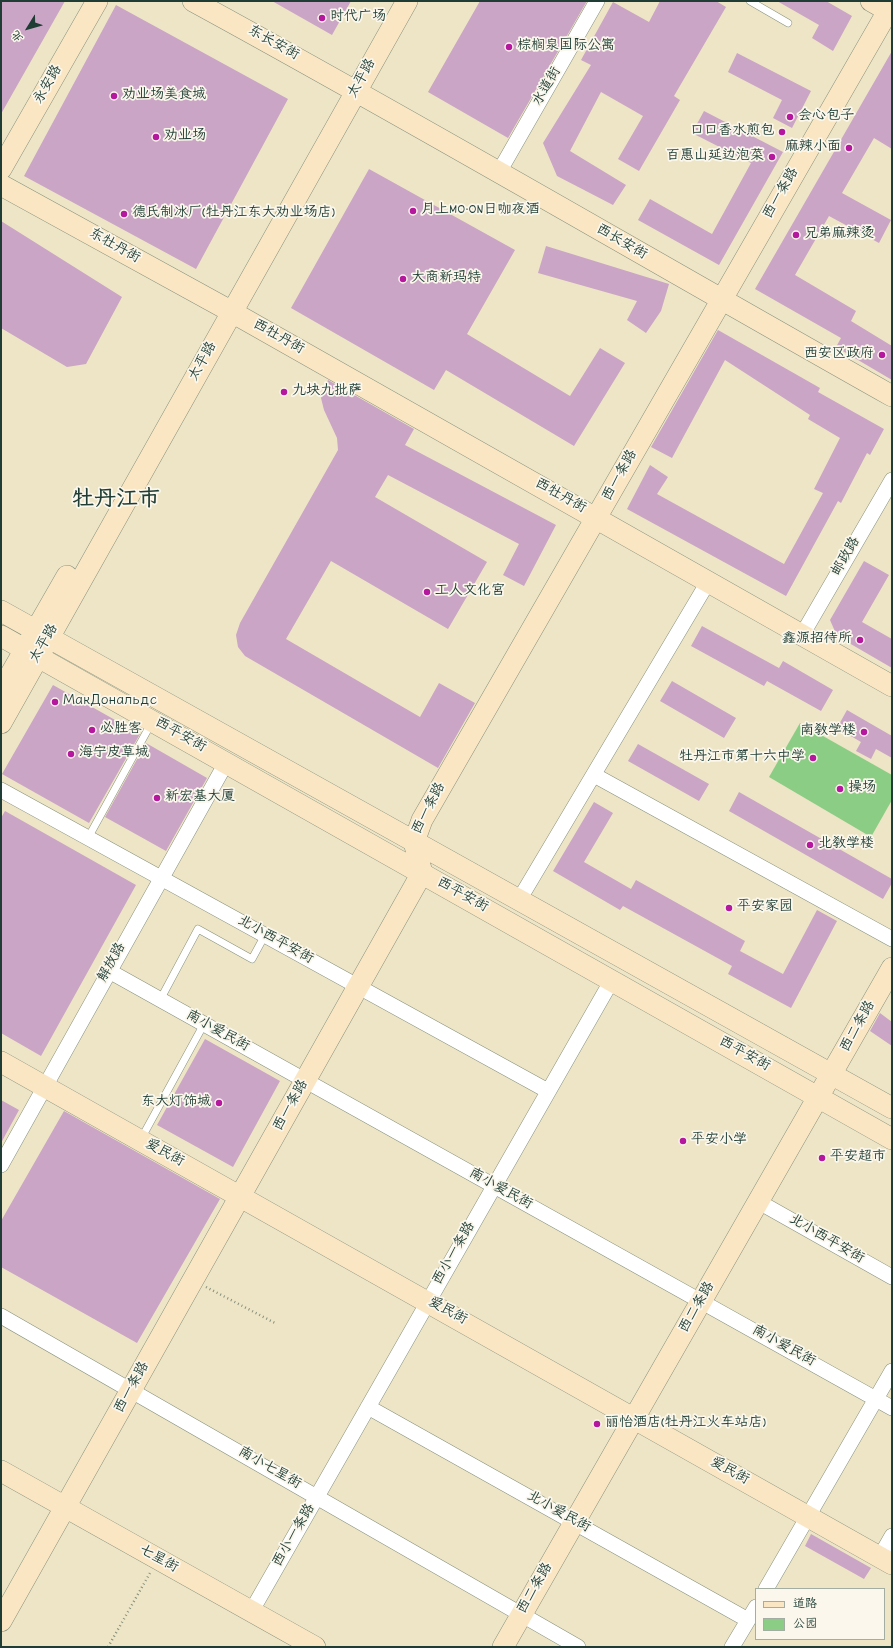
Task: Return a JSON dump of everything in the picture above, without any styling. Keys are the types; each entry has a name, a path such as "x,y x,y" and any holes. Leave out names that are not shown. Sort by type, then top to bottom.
{"street":[{"name":"永安路","path":"1,169 97,1"},
{"name":"东长安街","path":"193,1 352,88"},
{"name":"太平路","path":"352,88 393,1"},
{"name":"太平路","path":"1,723 42,634 352,88 407,1"},
{"name":"水道街","path":"499,172 597,1"},
{"name":"西一条路","path":"1,1621 422,873 414,842 422,820 597,518 886,7"},
{"name":"西长安街","path":"352,88 720,300 892,396"},
{"name":"东牡丹街","path":"1,185 227,309"},
{"name":"西牡丹街","path":"227,309 892,686"},
{"name":"邮政路","path":"802,635 892,480"},
{"path":"519,900 708,582"},
{"name":"西平安街","path":"1,611 892,1108"},
{"name":"西平安街","path":"1,636 892,1139"},
{"name":"太平路","path":"1,691 32,653"},
{"name":"解放路","path":"1,1165 226,762"},
{"path":"594,775 892,939"},
{"name":"北小西平安街","path":"1,790 548,1091"},
{"name":"西二条路","path":"503,1647 819,1098 892,968"},
{"name":"南小爱民街","path":"109,971 892,1408"},
{"name":"西小一条路","path":"251,1612 612,980"},
{"name":"爱民街","path":"1,1062 886,1560"},
{"name":"北小西平安街","path":"759,1202 892,1277"},
{"name":"南小七星街","path":"1,1316 578,1647"},
{"path":"767,1588 892,1371"},
{"name":"北小爱民街","path":"368,1407 575,1522 752,1613"},
{"name":"七星街","path":"1,1471 315,1647"},
{"path":"886,1560 892,1536"},
{"path":"732,1647 752,1613"}],"lane":[{"path":"750,1 788,23"},
{"path":"88,838 152,721"},
{"path":"160,1000 198,929 252,959 265,935"},
{"path":"140,1140 204,1024"}],"path":[{"path":"194,1280 275,1323"},
{"path":"108,1647 158,1560"}],"green space":[{"name":"操场","path":"800,723 892,775 892,800 871,837 769,777"}],"building":[{"path":"1,1 65,1 1,114"},
{"name":"时代广场","path":"272,1 351,1 332,35"},
{"name":"棕榈泉国际公寓","path":"480,1 587,1 508,138 428,92"},
{"path":"660,1 716,1 726,7 674,96 680,100 639,171 618,159 643,116 601,92 570,151 626,185 613,205 557,176 543,143 591,65 581,60 613,2 649,22"},
{"path":"777,1 826,1 852,16 833,51 812,38 819,25"},
{"name":"劝业场","path":"116,5 288,99 196,269 24,176"},
{"path":"892,51 892,149 874,138 842,193 891,220 879,243 829,216 795,275 856,311 851,321 892,346 892,380 836,347 841,338 755,289"},
{"path":"737,53 811,91 792,128 773,118 782,100 728,72"},
{"path":"704,111 783,152 719,265 638,220 650,199 712,234 751,163 692,133"},
{"name":"大商新玛特","path":"369,169 515,250 467,334 570,396 600,348 625,363 574,446 446,370 434,390 291,308"},
{"path":"1,221 122,297 86,364 67,367 1,328"},
{"path":"546,246 669,284 661,311 646,333 627,320 637,301 538,273"},
{"path":"718,330 820,388 818,392 884,429 870,455 867,453 841,503 838,501 786,596 627,509 650,465 668,477 657,494 784,564 823,493 814,489 840,438 808,419 810,415 725,360 672,458 651,447"},
{"name":"工人文化宫","path":"328,380 414,429 405,445 556,525 524,586 503,575 519,544 388,475 375,497 487,562 448,629 331,561 286,639 420,717 439,683 475,703 438,768 245,656 238,647 236,635 240,623 338,450 337,438 324,410 321,398"},
{"path":"864,561 889,575 862,622 892,639 892,668 837,636 830,620"},
{"path":"702,626 779,668 783,661 833,690 821,711 767,681 764,686 691,646"},
{"path":"672,681 736,718 724,738 660,701"},
{"name":"海宁皮草城","path":"53,685 140,734 89,823 2,774"},
{"name":"南教学楼","path":"847,710 892,736 892,758 876,749 871,759 856,751 861,742 837,728"},
{"name":"新宏基大厦","path":"146,743 207,778 166,851 105,817"},
{"path":"638,744 709,784 699,801 628,761"},
{"name":"北教学楼","path":"739,792 892,879 892,883 883,899 729,811"},
{"path":"594,802 613,813 584,862 631,889 636,880 745,941 740,951 783,974 817,910 837,921 791,1008 728,974 732,966 623,906 620,910 553,871"},
{"path":"5,811 136,885 41,1056 1,1033 1,818"},
{"path":"880,1013 892,1022 892,1046 870,1031"},
{"name":"东大灯饰城","path":"205,1039 280,1081 233,1167 157,1125"},
{"path":"1,1100 19,1110 1,1143"},
{"path":"64,1111 220,1199 137,1343 1,1267 1,1221"},
{"path":"811,1534 871,1568 864,1579 805,1546"}],"place":[{"name":"时代广场","path":"322,18"},
{"name":"棕榈泉国际公寓","path":"509,47"},
{"name":"劝业场美食城","path":"114,96"},
{"name":"会心包子","path":"790,117"},
{"name":"口口香水煎包","path":"782,132"},
{"name":"劝业场","path":"156,137"},
{"name":"麻辣小面","path":"849,148"},
{"name":"百惠山延边泡菜","path":"772,157"},
{"name":"月上MO·ON日咖夜酒","path":"413,211"},
{"name":"德氏制冰厂(牡丹江东大劝业场店)","path":"124,214"},
{"name":"兄弟麻辣烫","path":"796,235"},
{"name":"大商新玛特","path":"403,279"},
{"name":"西安区政府","path":"882,355"},
{"name":"九块九批萨","path":"284,392"},
{"name":"工人文化宫","path":"427,592"},
{"name":"鑫源招待所","path":"860,640"},
{"name":"МакДональдс","path":"55,702"},
{"name":"必胜客","path":"92,730"},
{"name":"南教学楼","path":"864,732"},
{"name":"海宁皮草城","path":"71,754"},
{"name":"牡丹江市第十六中学","path":"813,758"},
{"name":"操场","path":"840,789"},
{"name":"新宏基大厦","path":"157,798"},
{"name":"北教学楼","path":"810,845"},
{"name":"平安家园","path":"729,908"},
{"name":"东大灯饰城","path":"219,1103"},
{"name":"平安小学","path":"683,1141"},
{"name":"平安超市","path":"822,1158"},
{"name":"丽怡酒店(牡丹江火车站店)","path":"597,1424"}],"district":[{"name":"牡丹江市","path":"116,502"}]}
